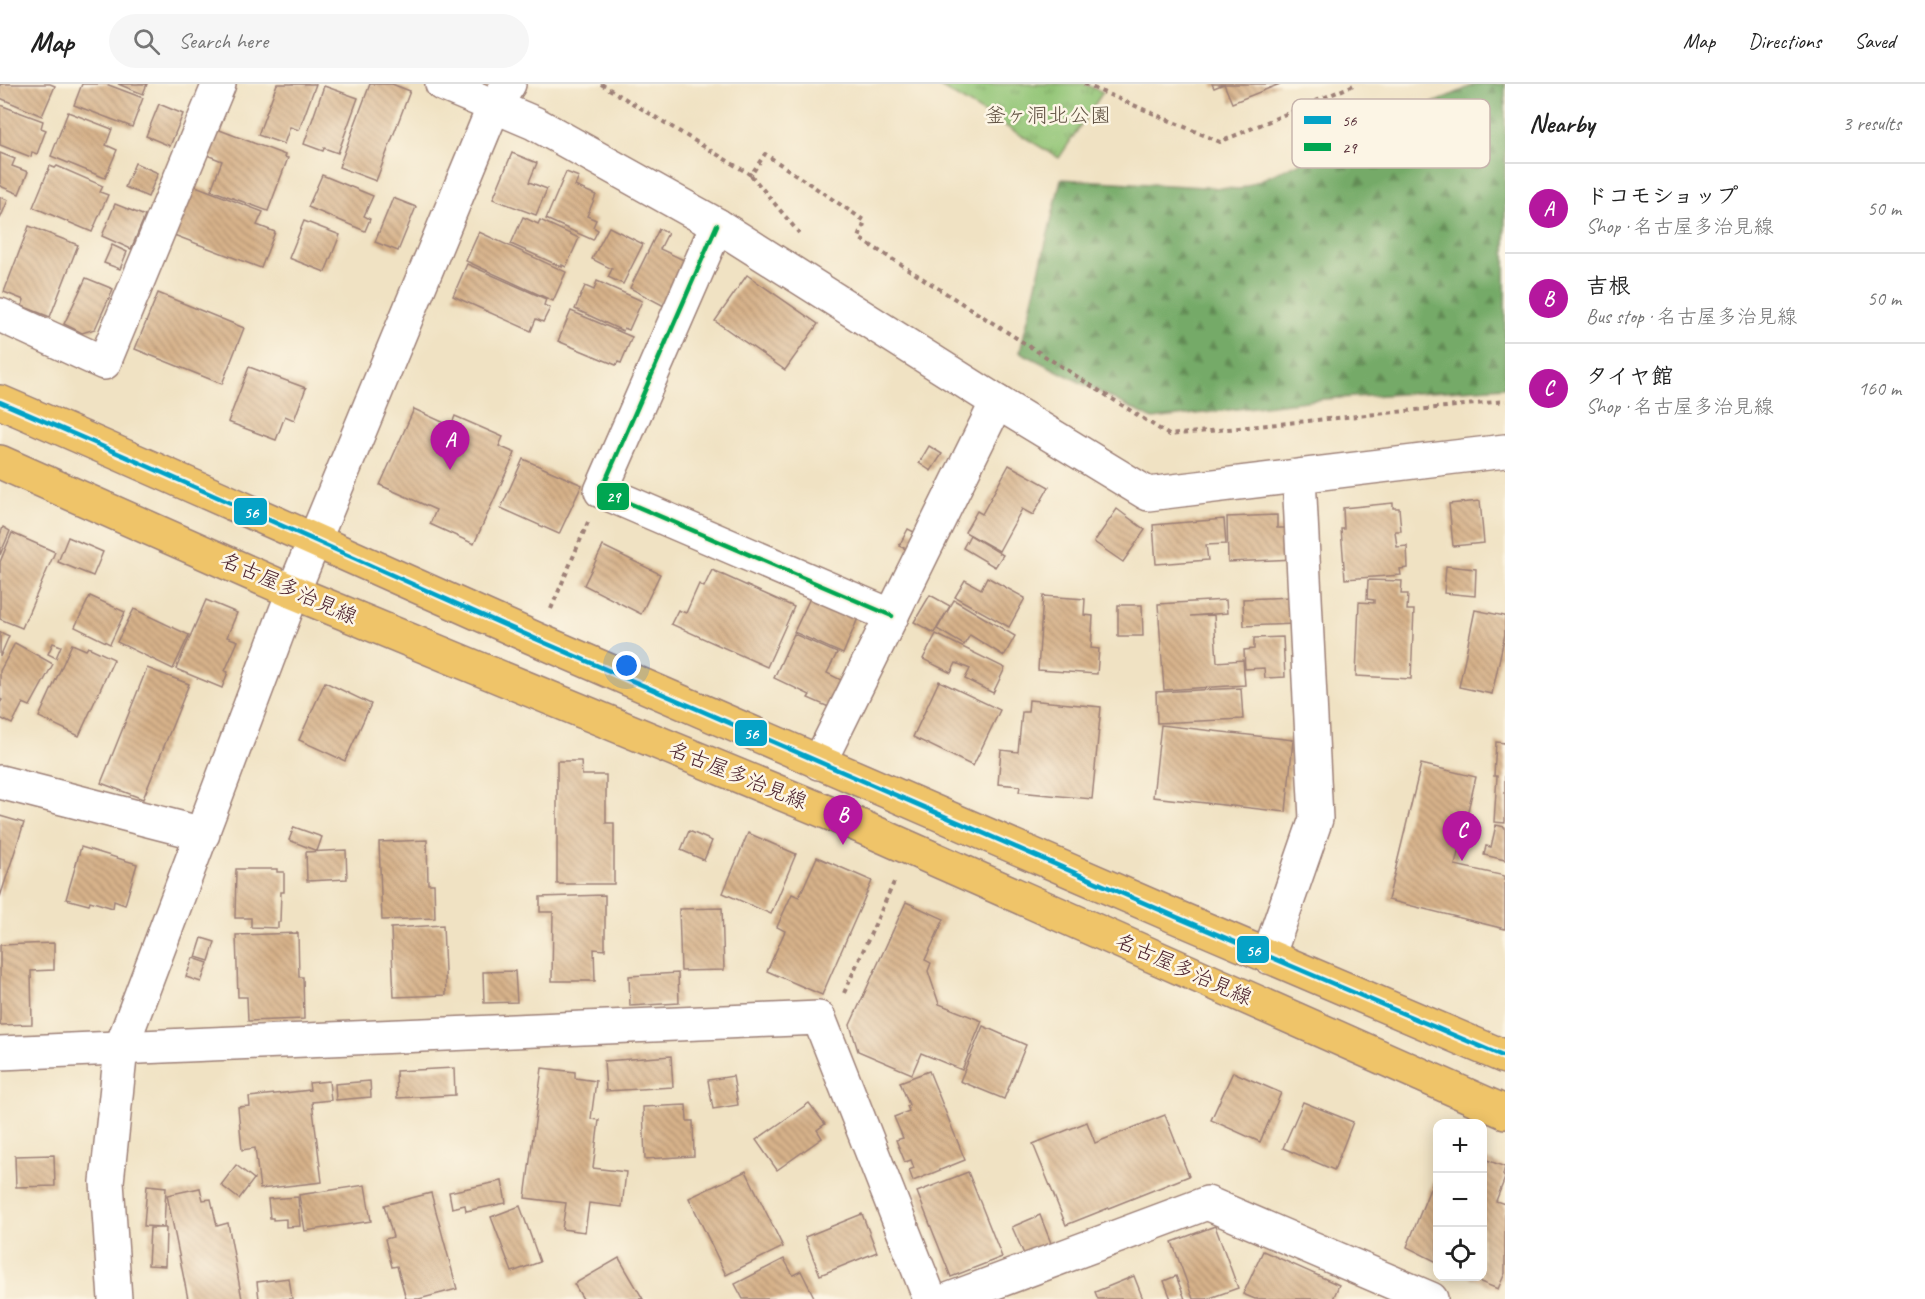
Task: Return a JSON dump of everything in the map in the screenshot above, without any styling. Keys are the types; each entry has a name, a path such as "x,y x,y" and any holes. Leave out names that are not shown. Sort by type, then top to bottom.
{"main road":[{"name":"名古屋多治見線","path":"0,402 819,763 1505,1057"},
{"name":"名古屋多治見線","path":"0,462 293,592 910,848 1505,1112"}],"street":[{"path":"0,315 104,363 219,84"},
{"path":"442,84 502,95 534,123 717,225 997,402 1148,494 1505,452"},
{"path":"115,1299 107,1182 121,1048 293,592 502,95"},
{"path":"717,225 601,491 892,616"},
{"path":"819,763 997,402"},
{"path":"1268,957 1316,819 1299,477"},
{"path":"0,782 203,834"},
{"path":"0,1053 819,1018 930,1299"},
{"path":"950,1299 1207,1203 1373,1287 1431,1299"}],"path":[{"path":"601,84 751,175 765,154 865,221 859,238 1169,435 1505,401"},
{"path":"1084,84 1220,142 1292,111"},
{"path":"1321,99 1356,84"},
{"path":"537,639 601,491"},
{"path":"825,1035 910,848"}],"green space":[{"name":"釜ヶ洞北公園","path":"935,84 1084,84 1103,92 1059,158"},
{"path":"1476,84 1505,84 1505,387 1324,399 1153,419 1020,352 1061,179 1240,189 1292,166 1292,168 1490,168 1490,99 1442,99"}],"building":[{"path":"0,84 50,84 55,86 42,116 0,98"},
{"path":"82,84 106,84 143,98 132,127 74,105"},
{"path":"118,84 147,84 143,94"},
{"path":"277,84 316,84 299,130 290,127 284,144 258,135"},
{"path":"370,84 392,84 410,91 376,181 339,167"},
{"path":"1212,84 1224,84 1214,88"},
{"path":"1224,84 1280,84 1232,103"},
{"path":"324,86 358,98 338,153 324,148 323,151 304,144"},
{"path":"159,104 183,114 170,146 146,136"},
{"path":"0,105 43,121 41,128 46,130 37,154 32,152 31,157 0,145"},
{"path":"68,112 112,129 106,145 117,150 105,178 51,156"},
{"path":"217,129 288,158 268,211 211,190 222,161 207,155"},
{"path":"0,153 15,159 12,166 28,172 19,194 0,186"},
{"path":"512,153 537,163 529,182 547,189 536,215 493,199"},
{"path":"135,163 158,173 148,197 125,187"},
{"path":"50,166 55,168 57,166 103,186 100,192 108,195 92,232 33,207"},
{"path":"566,172 579,177 575,186 596,195 587,216 596,220 593,227 598,230 593,240 546,219"},
{"path":"322,175 373,196 364,216 370,219 365,231 308,207"},
{"path":"193,185 263,212 257,225 275,232 261,268 174,235"},
{"path":"0,197 8,200 0,219"},
{"path":"393,198 416,207 398,251 375,242"},
{"path":"115,204 145,216 131,249 102,236"},
{"path":"523,217 538,224 540,220 579,238 566,267 511,244"},
{"path":"304,221 340,235 325,272 289,258"},
{"path":"29,226 78,245 50,317 22,306 24,300 4,292"},
{"path":"609,227 643,244 623,284 608,277 612,269 592,259"},
{"path":"659,229 668,233 660,249 686,261 664,306 630,288"},
{"path":"479,232 566,272 553,301 466,261"},
{"path":"112,245 127,252 120,269 104,263"},
{"path":"467,264 546,299 544,305 550,308 543,322 536,319 531,331 453,296"},
{"path":"747,275 818,324 785,370 715,321"},
{"path":"86,278 113,289 95,329 82,333 64,324"},
{"path":"597,281 642,301 629,330 624,328 623,331 575,309 585,286 594,290"},
{"path":"158,293 244,328 222,384 135,349"},
{"path":"571,311 632,337 621,363 618,362 616,365 558,341"},
{"path":"249,367 306,388 294,420 285,416 276,440 228,422"},
{"path":"414,409 451,426 455,416 503,437 499,446 515,453 474,544 430,524 436,510 380,485"},
{"path":"929,446 942,454 931,471 919,463"},
{"path":"523,459 582,485 559,534 501,508"},
{"path":"1009,465 1049,487 1033,515 1022,509 999,551 965,532 977,511 982,514"},
{"path":"1480,501 1484,543 1453,546 1449,504"},
{"path":"1393,503 1393,508 1399,508 1401,531 1395,531 1397,547 1407,546 1408,568 1400,569 1401,575 1345,579 1341,529 1344,529 1343,508"},
{"path":"1117,509 1145,530 1123,562 1094,542"},
{"path":"1277,515 1277,528 1294,528 1295,559 1228,562 1227,517"},
{"path":"1224,519 1226,544 1206,545 1208,560 1156,564 1153,525"},
{"path":"3,527 10,531 0,555 0,535"},
{"path":"908,529 918,534 909,550 899,546"},
{"path":"12,533 55,552 22,628 0,619 0,562"},
{"path":"970,535 1003,555 995,567 963,548"},
{"path":"68,537 103,552 93,576 58,562"},
{"path":"603,546 660,574 641,614 584,585"},
{"path":"1446,566 1476,569 1475,596 1444,593"},
{"path":"712,570 794,607 767,667 671,624 678,610 686,613 699,584 704,587"},
{"path":"987,577 1025,598 1009,627 955,597 965,580 981,589"},
{"path":"1368,580 1402,581 1401,594 1408,594 1407,610 1414,610 1411,679 1356,676 1359,602 1374,603 1374,600 1367,599"},
{"path":"930,595 950,606 934,633 914,622"},
{"path":"90,596 125,612 110,644 75,627"},
{"path":"811,596 858,618 843,654 794,632"},
{"path":"1043,596 1085,599 1084,615 1093,616 1091,648 1099,649 1097,674 1038,670"},
{"path":"1292,597 1294,624 1244,626 1243,599"},
{"path":"206,600 237,613 227,637 238,641 225,671 228,672 222,688 176,669"},
{"path":"954,600 1015,636 1004,656 970,635 964,645 937,629"},
{"path":"1226,600 1227,613 1190,616 1214,615 1217,662 1243,660 1245,685 1164,690 1158,604"},
{"path":"1118,605 1142,605 1143,636 1118,636"},
{"path":"134,609 189,635 173,669 117,642"},
{"path":"1475,610 1505,616 1505,634 1492,694 1459,687"},
{"path":"0,632 9,636 0,657"},
{"path":"794,634 837,653 827,673 843,681 831,708 808,698 810,695 774,678"},
{"path":"936,634 1005,668 993,693 965,679 970,669 956,663 951,673 923,659"},
{"path":"1283,637 1285,677 1265,678 1264,668 1245,669 1244,650 1254,649 1254,638"},
{"path":"15,643 53,664 30,706 23,703 12,724 0,718 2,700 0,699 0,671"},
{"path":"53,643 61,646 56,658 48,654"},
{"path":"72,644 86,650 88,647 114,659 79,736 39,717"},
{"path":"147,668 189,684 143,799 101,783"},
{"path":"939,681 1000,710 973,766 913,737"},
{"path":"325,682 371,704 345,761 299,740"},
{"path":"1241,688 1243,719 1157,723 1156,692"},
{"path":"1029,700 1101,707 1092,799 1019,792 1020,786 998,784 1001,750 1018,752 1022,712 1028,712"},
{"path":"1161,725 1293,740 1286,812 1153,797"},
{"path":"1496,742 1505,743 1505,823 1494,822 1497,776 1494,776"},
{"path":"557,761 581,761 582,775 606,775 606,823 614,823 614,884 557,884"},
{"path":"1421,764 1476,777 1455,865 1505,876 1505,929 1388,900"},
{"path":"0,816 24,823 0,897"},
{"path":"1496,825 1505,827 1505,860 1484,855 1486,846 1491,847"},
{"path":"294,827 322,837 317,851 289,840"},
{"path":"689,831 712,841 704,860 681,850"},
{"path":"748,833 796,854 771,914 723,893"},
{"path":"427,840 428,884 434,884 435,918 382,920 379,842"},
{"path":"81,847 137,864 125,905 114,901 113,908 90,901 89,905 66,899"},
{"path":"346,850 347,879 307,881 306,852"},
{"path":"817,857 872,881 822,995 767,971 785,931 777,927 792,894 799,897"},
{"path":"236,869 277,869 277,872 284,872 284,892 281,892 278,928 251,927 251,918 235,918"},
{"path":"605,895 605,950 594,949 595,981 552,981 553,912 540,912 540,897"},
{"path":"906,902 944,919 925,960 931,963 928,971 939,1004 982,1021 962,1070 921,1053 912,1074 858,1051 850,1025"},
{"path":"722,908 724,970 681,971 679,909"},
{"path":"443,925 446,995 394,997 391,928"},
{"path":"298,933 299,977 303,977 304,1019 248,1021 247,997 238,997 236,935"},
{"path":"202,938 215,942 209,961 196,957"},
{"path":"54,943 54,970 31,971 32,1024 0,1025 0,945"},
{"path":"193,958 208,963 201,982 186,977"},
{"path":"515,971 517,1002 484,1003 483,972"},
{"path":"678,973 679,1003 630,1006 629,976"},
{"path":"983,1026 1026,1045 1004,1099 960,1081"},
{"path":"671,1056 673,1087 606,1091 604,1061"},
{"path":"454,1068 455,1095 397,1098 396,1071"},
{"path":"542,1068 575,1072 575,1078 596,1081 591,1119 599,1120 593,1168 626,1172 622,1207 589,1203 585,1232 562,1229 566,1203 525,1198"},
{"path":"929,1071 965,1160 913,1181 909,1170 914,1168 911,1160 905,1162 896,1140 903,1138 894,1117 909,1111 900,1082"},
{"path":"1233,1072 1281,1093 1260,1142 1211,1120"},
{"path":"733,1076 738,1105 713,1109 708,1080"},
{"path":"329,1081 331,1100 312,1102 322,1182 260,1189 255,1148 242,1150 238,1107 250,1106 249,1097 310,1090 309,1083"},
{"path":"370,1081 371,1097 336,1100 335,1084"},
{"path":"1303,1102 1353,1122 1334,1170 1283,1148"},
{"path":"809,1103 825,1124 817,1130 822,1138 777,1170 756,1140"},
{"path":"686,1105 687,1121 693,1121 694,1156 645,1159 643,1107"},
{"path":"1165,1115 1189,1176 1066,1225 1033,1144 1087,1122 1095,1143"},
{"path":"54,1155 55,1186 16,1187 15,1156"},
{"path":"1487,1160 1505,1167 1503,1175 1505,1178 1496,1201 1505,1204 1505,1273 1498,1289 1478,1281 1487,1281"},
{"path":"236,1165 254,1179 239,1199 221,1185"},
{"path":"746,1171 783,1247 726,1275 689,1198"},
{"path":"968,1172 1002,1257 951,1277 917,1192"},
{"path":"502,1181 506,1203 466,1211 465,1205 452,1208 449,1192"},
{"path":"1433,1181 1433,1260 1407,1247"},
{"path":"147,1185 166,1187 164,1227 144,1226"},
{"path":"365,1185 371,1221 305,1231 299,1195"},
{"path":"200,1188 203,1200 211,1199 217,1226 228,1223 242,1299 188,1299 167,1195"},
{"path":"431,1193 457,1289 419,1299 406,1299 397,1266 392,1267 385,1239 393,1237 384,1205"},
{"path":"298,1197 300,1226 286,1227 286,1219 273,1220 270,1218 268,1199"},
{"path":"520,1206 540,1262 512,1272 491,1217"},
{"path":"862,1214 877,1252 820,1275 805,1237"},
{"path":"1040,1215 1051,1243 1024,1254 1012,1227"},
{"path":"1215,1226 1238,1288 1207,1299 1193,1299 1172,1242"},
{"path":"150,1228 166,1228 165,1266 148,1265"},
{"path":"1263,1251 1339,1285 1333,1299 1255,1299 1243,1294"},
{"path":"619,1258 643,1299 583,1299 574,1284"},
{"path":"784,1259 793,1275 801,1271 815,1299 743,1299 735,1284"},
{"path":"1134,1276 1143,1299 1098,1299 1095,1292"},
{"path":"1176,1276 1185,1299 1171,1299 1164,1281"},
{"path":"289,1278 292,1299 259,1299 257,1282"}],"transit line":[{"name":"29","path":"717,225 601,491 892,616"},
{"name":"56","path":"0,402 778,745 1505,1057"}],"place":[{"name":"ドコモショップ","path":"450,470"},
{"name":"吉根","path":"843,845"},
{"name":"タイヤ館","path":"1462,861"}]}
